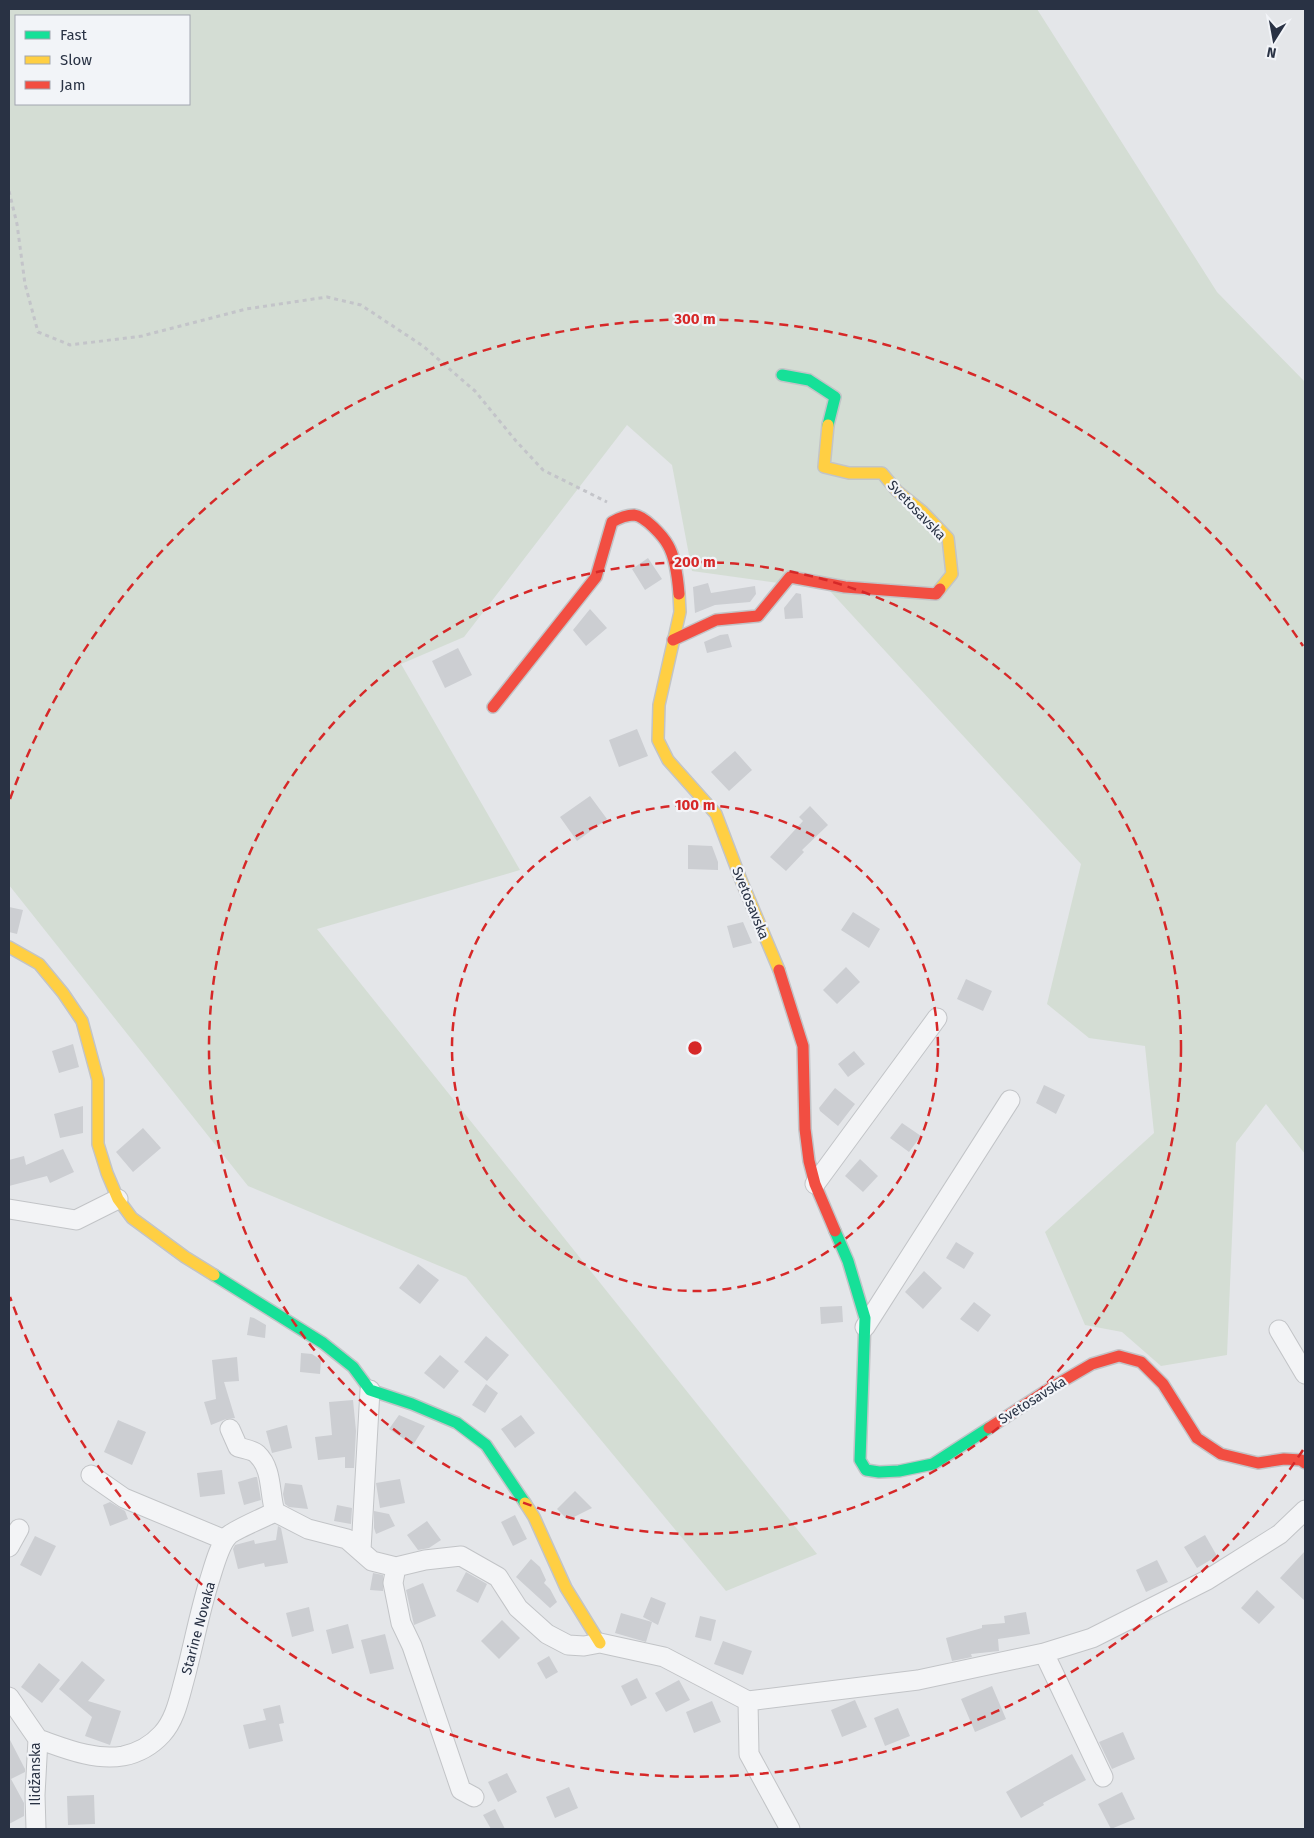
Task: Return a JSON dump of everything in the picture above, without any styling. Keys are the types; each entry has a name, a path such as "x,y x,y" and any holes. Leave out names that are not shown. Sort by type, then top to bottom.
{"street":[{"name":"Svetosavska","path":"673,640 716,620 758,616 790,577 845,588 936,594 952,574 948,538 923,512 897,491 882,473 849,473 824,468 827,431 835,397 809,380 782,375"},
{"name":"Svetosavska","path":"636,515 655,528 669,546 678,580 680,612 659,705 658,740 668,760 716,814 791,1005 803,1046 805,1129 815,1184 848,1261 865,1318 860,1460 866,1470 879,1472 899,1471 933,1464 1049,1388 1092,1364 1119,1356 1141,1362 1163,1384 1197,1438 1221,1454 1258,1463 1284,1459 1305,1462"},
{"path":"493,707 596,577 612,522 623,516 636,515"},
{"path":"9,947 39,964 63,993 82,1021 98,1080 98,1144 118,1199 132,1218 185,1258 323,1343 353,1367 370,1390 412,1404 457,1423 486,1445 534,1517 566,1588 600,1643"},
{"path":"815,1184 937,1018"},
{"path":"865,1327 1010,1100"},
{"path":"9,1209 76,1220 118,1199"},
{"path":"1279,1330 1305,1374"},
{"path":"360,1550 370,1390"},
{"path":"230,1429 238,1446 256,1453 264,1464 269,1476 271,1500 275,1512 308,1529 347,1539 372,1561 396,1567 425,1560 462,1556 498,1577 518,1608 547,1634 568,1645 584,1646 600,1643 664,1657 748,1701 918,1680 1044,1653 1092,1638 1208,1580 1280,1534 1305,1510"},
{"path":"92,1476 124,1498 225,1540 228,1535 275,1512"},
{"path":"9,1547 19,1529"},
{"name":"Starine Novaka","path":"38,1739 77,1752 104,1756 122,1756 138,1751 164,1732 176,1708 196,1638 204,1599 217,1556 225,1540"},
{"path":"396,1567 393,1584 401,1623 412,1646 461,1790 474,1797"},
{"path":"1044,1653 1103,1777"},
{"name":"Ilidžanska","path":"9,1697 38,1739 35,1795 36,1829"},
{"path":"748,1701 750,1754 790,1829"}],"path":[{"path":"9,191 17,224 25,284 38,332 70,345 142,336 246,309 327,297 361,304 423,346 475,391 516,441 543,470 596,498 636,515"}],"shaded area":[{"path":"9,9 1037,9 1217,292 1305,382 1305,1154 1266,1104 1236,1143 1227,1355 1161,1366 1122,1332 1085,1325 1045,1232 1154,1133 1145,1046 1089,1038 1047,1004 1081,864 829,590 692,571 672,465 627,425 464,637 401,664 520,870 317,929 817,1554 726,1591 466,1277 248,1186 9,885"}],"building":[{"path":"648,558 662,579 645,590 632,569"},
{"path":"708,583 711,593 755,586 756,594 750,602 715,605 695,613 693,587"},
{"path":"796,593 801,594 803,618 785,619 784,608"},
{"path":"590,609 607,628 586,646 573,630"},
{"path":"728,634 732,647 707,653 704,642 720,635"},
{"path":"458,648 472,675 445,688 432,661"},
{"path":"637,729 648,756 619,767 609,740"},
{"path":"735,751 752,770 729,791 711,772"},
{"path":"590,796 607,819 577,841 560,817"},
{"path":"810,806 828,825 802,850 804,852 786,871 770,857 803,821 799,817"},
{"path":"688,845 712,846 718,862 718,870 688,869"},
{"path":"9,907 23,910 17,934 9,932"},
{"path":"853,912 880,929 869,948 841,930"},
{"path":"743,922 752,943 733,948 727,926"},
{"path":"846,967 860,982 837,1004 823,990"},
{"path":"966,979 992,991 983,1011 957,999"},
{"path":"73,1044 79,1067 59,1073 52,1051"},
{"path":"854,1051 865,1064 848,1077 838,1064"},
{"path":"1044,1085 1065,1095 1056,1114 1036,1103"},
{"path":"835,1088 855,1104 838,1126 819,1108"},
{"path":"83,1106 83,1133 60,1138 54,1114"},
{"path":"902,1123 921,1136 909,1152 890,1138"},
{"path":"143,1128 161,1148 133,1172 116,1152"},
{"path":"63,1149 74,1172 50,1183 47,1176 9,1186 9,1160 24,1156 26,1165"},
{"path":"860,1159 878,1176 863,1192 845,1176"},
{"path":"956,1242 974,1253 964,1269 946,1258"},
{"path":"418,1264 439,1280 420,1304 399,1288"},
{"path":"924,1271 942,1288 923,1309 905,1292"},
{"path":"974,1302 991,1315 978,1332 960,1319"},
{"path":"842,1306 843,1322 821,1324 820,1307"},
{"path":"250,1317 266,1325 265,1338 247,1335"},
{"path":"486,1336 509,1355 487,1381 464,1362"},
{"path":"301,1353 312,1354 321,1360 320,1374 300,1372"},
{"path":"440,1355 459,1371 444,1389 424,1373"},
{"path":"237,1357 239,1381 224,1382 235,1418 226,1419 211,1425 204,1402 216,1399 212,1360"},
{"path":"486,1384 498,1393 485,1413 472,1405"},
{"path":"353,1400 356,1431 354,1468 345,1468 345,1457 318,1460 315,1437 332,1435 329,1402"},
{"path":"399,1415 425,1426 413,1445 389,1429"},
{"path":"521,1415 535,1433 515,1448 501,1429"},
{"path":"118,1420 146,1432 132,1465 104,1452"},
{"path":"287,1425 292,1448 272,1453 266,1431"},
{"path":"222,1470 225,1494 200,1497 197,1473"},
{"path":"257,1477 261,1500 244,1505 238,1482"},
{"path":"400,1479 405,1503 380,1508 376,1483"},
{"path":"285,1483 302,1485 308,1509 289,1507 285,1504 283,1494"},
{"path":"575,1491 592,1508 568,1520 557,1509"},
{"path":"110,1502 125,1511 128,1519 110,1526 103,1505"},
{"path":"337,1505 352,1508 351,1524 334,1521"},
{"path":"374,1511 389,1514 395,1526 376,1534"},
{"path":"515,1515 527,1539 513,1546 501,1522"},
{"path":"427,1521 441,1540 429,1548 418,1550 407,1535"},
{"path":"278,1526 281,1528 288,1563 265,1567 264,1563 238,1569 233,1549 235,1545 254,1540 255,1544 276,1540"},
{"path":"1205,1535 1217,1556 1197,1568 1184,1547"},
{"path":"35,1536 56,1546 41,1576 20,1565"},
{"path":"1305,1551 1305,1601 1280,1578"},
{"path":"531,1559 540,1567 546,1580 544,1583 550,1589 557,1602 550,1608 516,1577"},
{"path":"1157,1560 1168,1582 1146,1592 1136,1570"},
{"path":"466,1572 487,1584 478,1603 456,1591"},
{"path":"373,1573 383,1575 383,1591 370,1590"},
{"path":"423,1583 436,1616 414,1625 406,1590"},
{"path":"1257,1590 1275,1607 1259,1624 1241,1608"},
{"path":"651,1597 666,1603 658,1625 643,1617"},
{"path":"309,1607 314,1631 292,1637 286,1613"},
{"path":"1026,1612 1030,1634 998,1639 999,1651 971,1654 972,1657 952,1661 946,1638 982,1628 982,1625 1005,1623 1004,1616"},
{"path":"621,1613 652,1622 646,1642 615,1633"},
{"path":"700,1616 716,1620 711,1641 695,1637"},
{"path":"502,1620 520,1638 499,1659 481,1641"},
{"path":"348,1624 354,1648 332,1654 326,1630"},
{"path":"385,1634 394,1669 370,1674 361,1640"},
{"path":"723,1641 752,1651 743,1675 714,1664"},
{"path":"549,1656 558,1672 546,1679 537,1663"},
{"path":"82,1661 105,1680 88,1701 121,1711 110,1745 85,1736 92,1717 59,1689"},
{"path":"39,1663 60,1680 42,1703 21,1687"},
{"path":"637,1678 647,1698 631,1706 621,1686"},
{"path":"679,1680 690,1700 666,1712 655,1693"},
{"path":"992,1686 1006,1719 975,1732 961,1699"},
{"path":"855,1700 867,1727 842,1737 831,1710"},
{"path":"712,1701 721,1722 694,1733 686,1712"},
{"path":"280,1705 284,1723 279,1724 283,1741 249,1749 243,1725 266,1720 263,1709"},
{"path":"898,1708 910,1736 885,1746 874,1718"},
{"path":"1123,1732 1135,1759 1112,1769 1099,1742"},
{"path":"9,1738 25,1772 11,1779 24,1803 24,1816 9,1824"},
{"path":"1072,1754 1086,1780 1043,1803 1044,1805 1021,1818 1006,1792"},
{"path":"507,1773 517,1792 498,1802 488,1782"},
{"path":"569,1787 578,1808 555,1818 546,1797"},
{"path":"1122,1792 1135,1819 1111,1829 1098,1804"},
{"path":"94,1795 95,1824 68,1825 67,1796"},
{"path":"495,1809 505,1829 491,1829 483,1815"}],"traffic: fast":[{"path":"782,375 809,380 835,397 828,425"},
{"path":"835,1231 848,1261 865,1318 860,1460 866,1470 879,1472 899,1471 933,1464 989,1428"},
{"path":"214,1275 323,1343 353,1367 370,1390 412,1404 457,1423 486,1445 525,1503"}],"traffic: slow":[{"path":"828,425 824,467 849,473 882,473 897,491 923,512 948,538 952,574 940,589"},
{"path":"679,594 680,612 659,705 658,740 668,760 716,814 741,880 779,970"},
{"path":"9,947 39,964 63,993 82,1021 98,1080 98,1144 118,1199 132,1218 185,1257 214,1275"},
{"path":"525,1503 534,1517 566,1588 600,1643"}],"traffic: jam":[{"path":"493,707 596,577 612,522 622,517 634,515 643,519 658,532 668,545 673,556 679,594"},
{"path":"673,640 716,620 758,616 790,577 845,587 936,594 940,589"},
{"path":"779,970 803,1046 805,1129 809,1161 815,1184 835,1231"},
{"path":"989,1428 1092,1364 1119,1356 1141,1362 1163,1384 1197,1438 1221,1454 1258,1463 1284,1459 1301,1460 1305,1463"}]}
